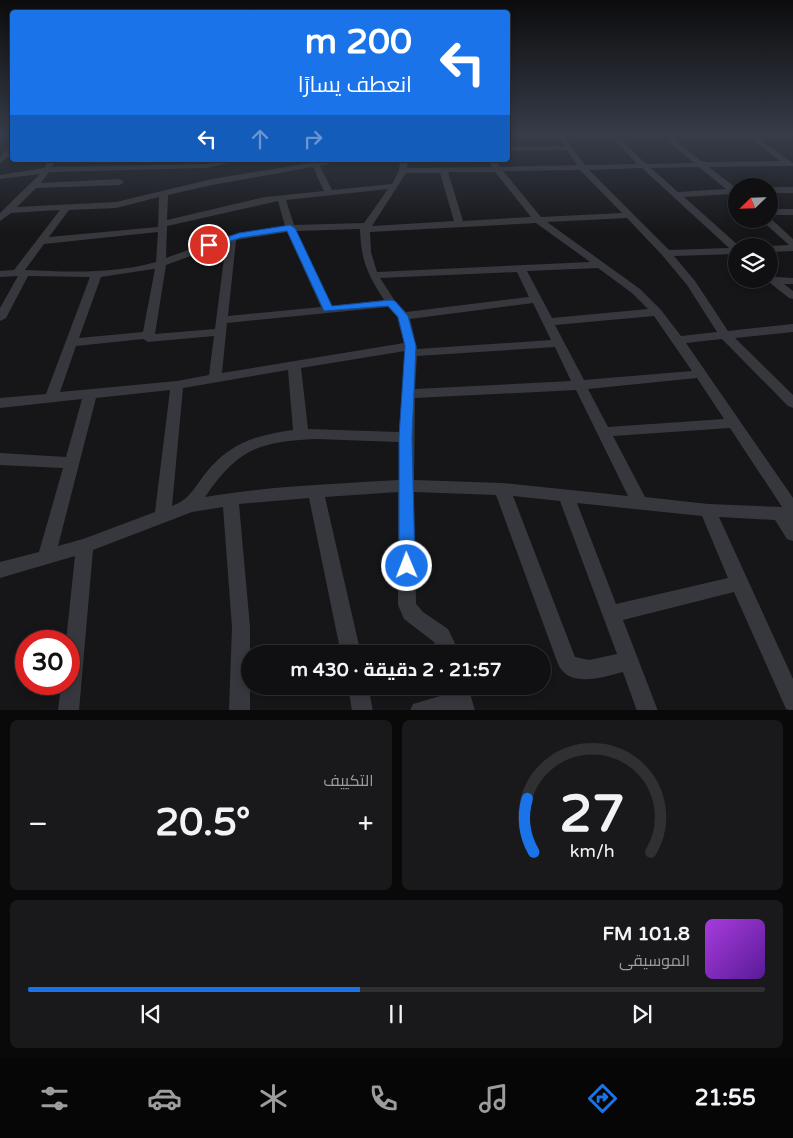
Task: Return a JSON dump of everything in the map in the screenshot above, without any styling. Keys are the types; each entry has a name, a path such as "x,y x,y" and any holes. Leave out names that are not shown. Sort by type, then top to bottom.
{"street":[{"path":"0,218 34,186 49,167"},
{"path":"0,177 48,170 124,167"},
{"path":"208,167 212,182"},
{"path":"9,210 116,205 212,182 289,167"},
{"path":"317,167 329,192"},
{"path":"403,167 395,186 366,227 366,252 373,275 391,303 403,316 410,350 406,437 407,605 414,617 444,637 447,645"},
{"path":"403,171 609,167"},
{"path":"645,167 728,243"},
{"path":"704,167 728,186"},
{"path":"583,168 666,253 691,283 725,335 793,403"},
{"path":"497,169 539,221 636,291 657,312 734,423 789,513 793,534"},
{"path":"444,171 459,224"},
{"path":"34,186 120,182"},
{"path":"42,242 162,226 281,198 395,186"},
{"path":"778,190 793,190"},
{"path":"676,195 728,191"},
{"path":"164,193 161,264 148,338 328,309 391,303"},
{"path":"281,198 290,228 328,309"},
{"path":"0,318 21,273 66,208"},
{"path":"778,212 793,212"},
{"path":"0,274 97,273 134,270 161,264 231,238 290,228 539,221 629,215"},
{"path":"775,228 793,244"},
{"path":"215,378 231,238"},
{"path":"778,249 793,248"},
{"path":"666,253 728,250"},
{"path":"373,275 599,265"},
{"path":"521,269 640,503"},
{"path":"51,398 97,273"},
{"path":"778,280 793,281"},
{"path":"778,284 793,296"},
{"path":"403,316 537,299"},
{"path":"549,322 657,312"},
{"path":"678,340 793,328"},
{"path":"70,343 148,335"},
{"path":"0,403 177,385 294,364 410,350 560,343"},
{"path":"294,364 301,435"},
{"path":"408,394 580,386 700,374"},
{"path":"163,517 177,385"},
{"path":"46,558 90,394"},
{"path":"603,432 734,423"},
{"path":"190,506 232,454 246,445 261,440 301,435 406,437"},
{"path":"0,459 72,462"},
{"path":"0,570 84,546 190,506 230,499 316,492 406,486 502,489 708,510 789,513"},
{"path":"502,489 568,664 575,670 584,671 628,661"},
{"path":"316,492 349,645"},
{"path":"566,496 648,710"},
{"path":"230,499 241,627 239,710"},
{"path":"708,510 793,702"},
{"path":"68,710 84,546"},
{"path":"610,614 739,583"},
{"path":"360,695 363,710"},
{"path":"420,710 462,699"}],"route":[{"path":"209,245 239,236 290,228 328,309 391,303 403,316 411,346 406,437 407,566"}]}
